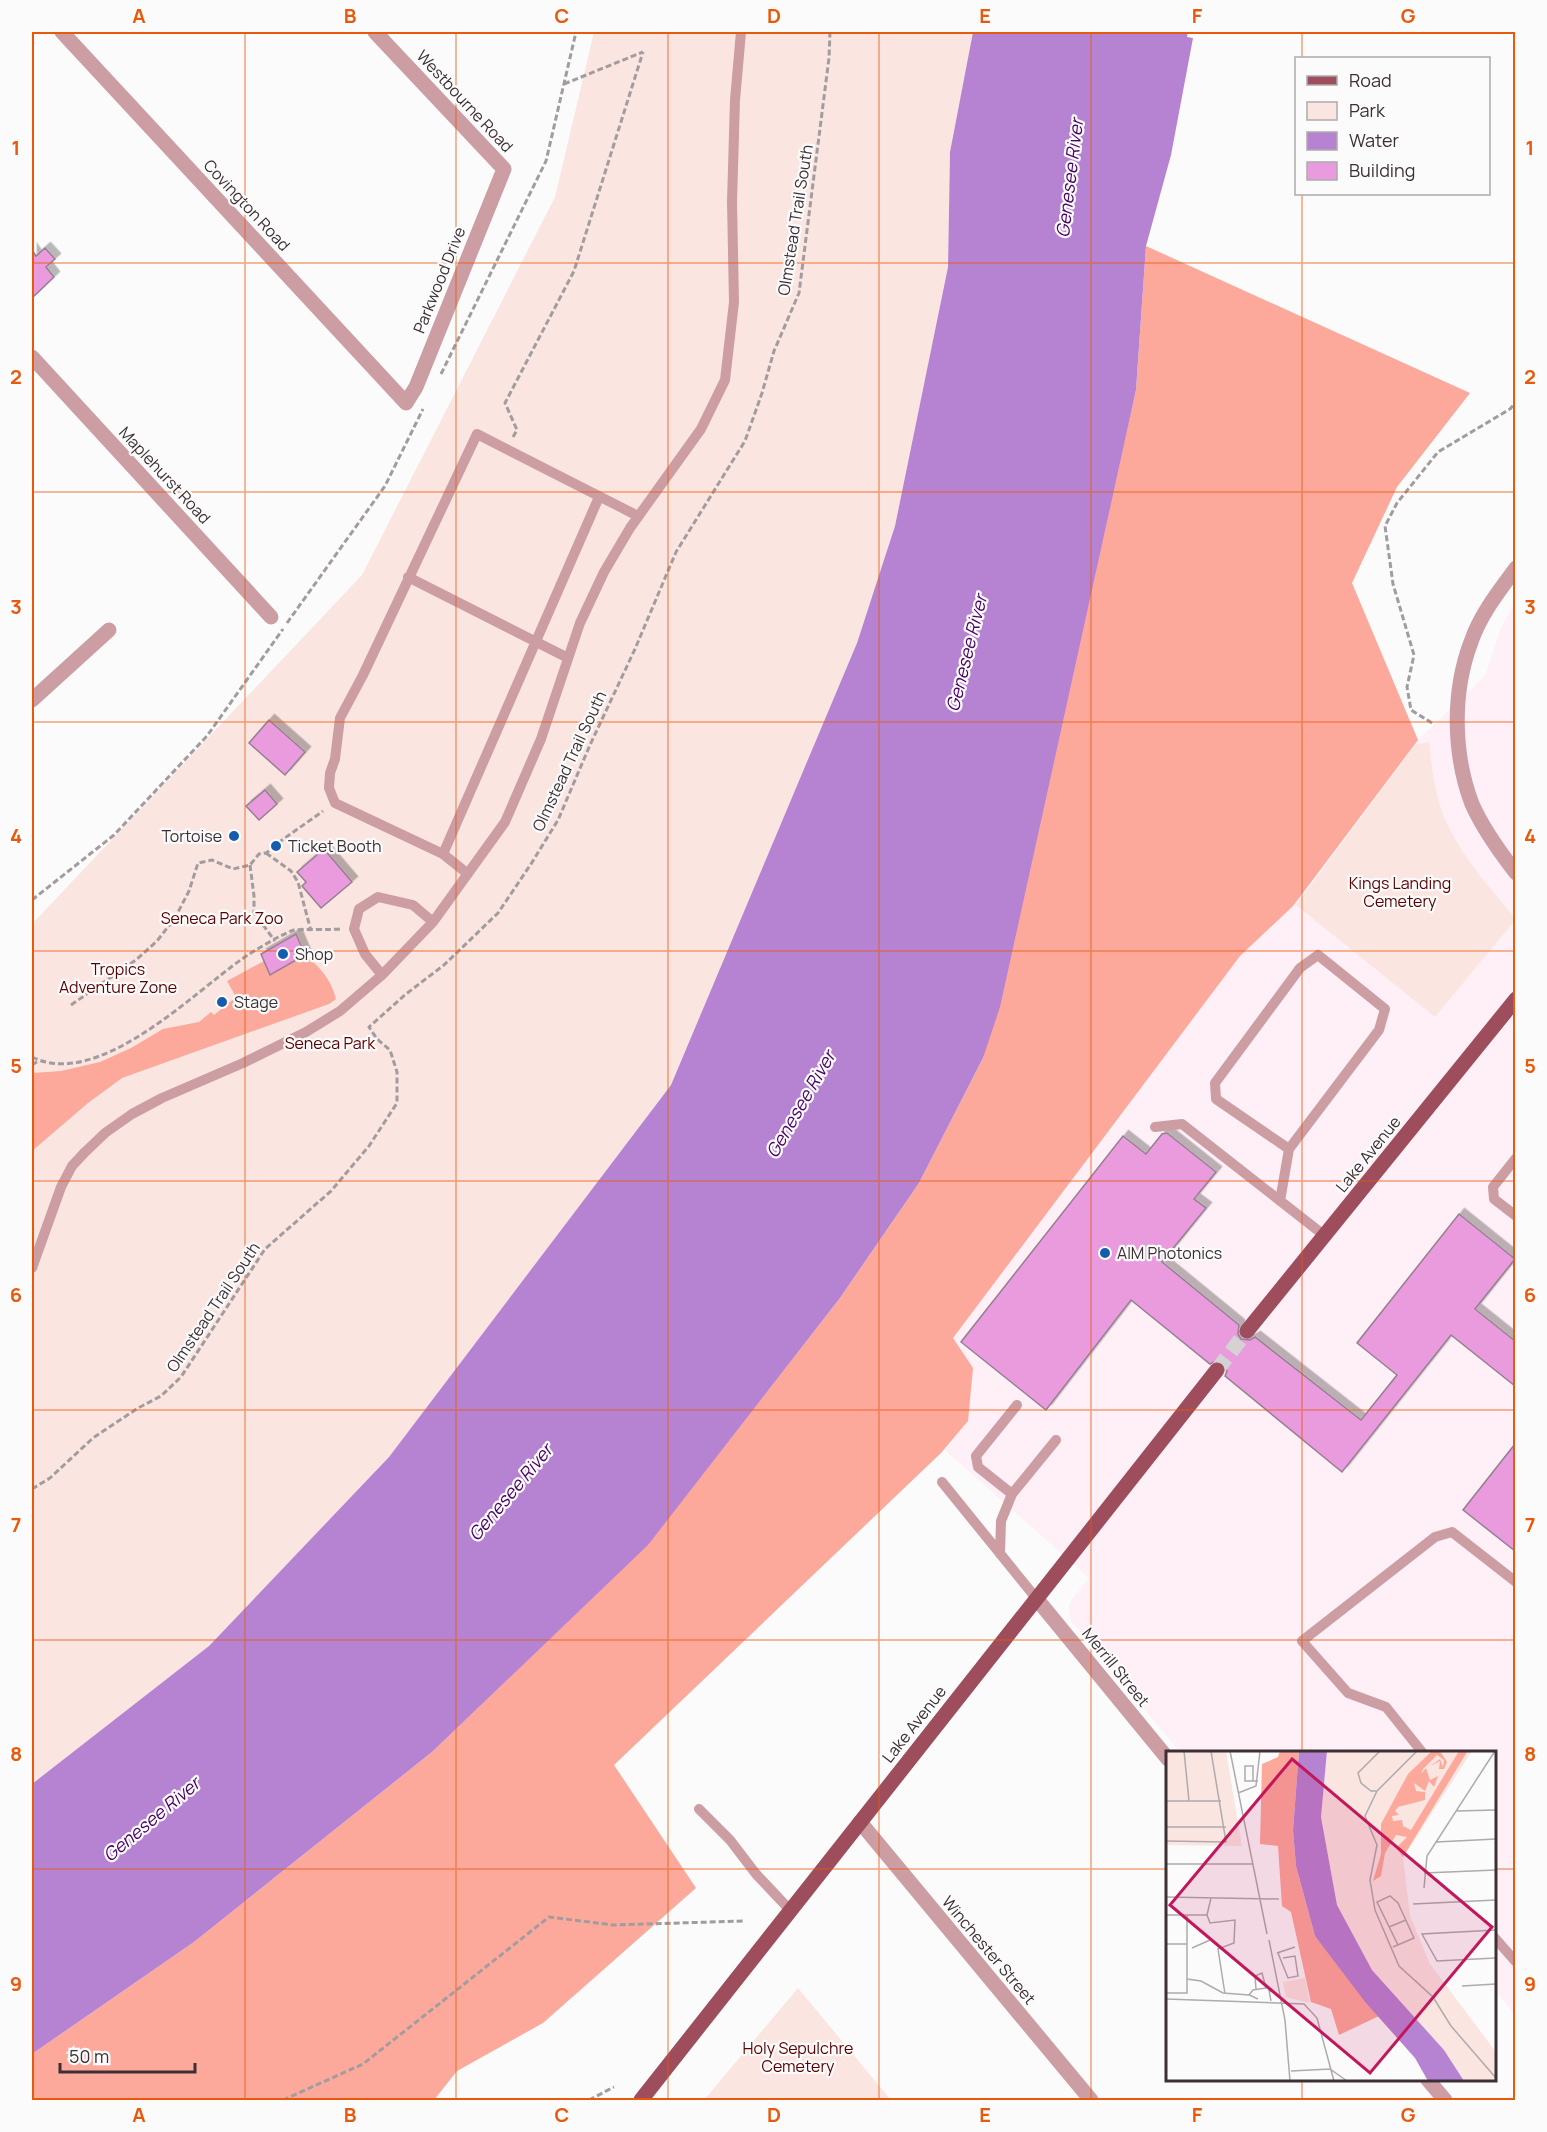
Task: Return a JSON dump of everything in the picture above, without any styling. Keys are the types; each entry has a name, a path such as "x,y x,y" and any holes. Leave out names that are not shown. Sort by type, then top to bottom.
{"main road":[{"name":"Lake Avenue","path":"1247,1331 1515,999"},
{"name":"Lake Avenue","path":"641,2100 1217,1370"}],"street":[{"name":"Covington Road","path":"62,32 406,404"},
{"name":"Westbourne Road","path":"375,32 504,169"},
{"name":"Parkwood Drive","path":"406,404 420,376 504,169"},
{"name":"Maplehurst Road","path":"32,357 271,617"},
{"path":"1515,568 1494,597 1471,641 1464,665 1457,716 1463,773 1473,804 1493,844 1515,873"},
{"path":"32,700 109,630"},
{"name":"Merrill Street","path":"1036,1598 1166,1759"},
{"name":"Winchester Street","path":"860,1822 1091,2100"},
{"path":"1430,2081 1445,2100"}],"lane":[{"path":"32,1268 61,1187 72,1166 105,1133 132,1114 162,1098 243,1063 306,1032 340,1011 382,975 433,922 505,822 541,739 580,623 604,572 638,516 700,429 725,380 734,302 732,202 735,100 741,32"},
{"path":"468,874 443,854 335,803 329,788 340,718 363,675 477,434 638,516"},
{"path":"443,854 599,497"},
{"path":"408,577 568,658"},
{"path":"382,975 365,954 354,928 359,909 378,897 413,905 433,922"},
{"path":"1280,1201 1289,1149 1378,1030 1385,1010 1318,955 1300,968 1215,1083 1216,1099 1289,1149"},
{"path":"1155,1127 1182,1124 1325,1236"},
{"path":"1515,1158 1493,1187 1494,1199 1515,1216"},
{"path":"1012,1494 978,1467 976,1456 1017,1405"},
{"path":"1000,1554 1001,1521 1012,1494 1056,1440"},
{"path":"942,1482 1036,1598"},
{"path":"1421,1751 1386,1707 1348,1693 1302,1641 1434,1537 1452,1532 1515,1582"},
{"path":"699,1809 730,1840 756,1874 790,1910"},
{"path":"1496,1939 1515,1962"}],"path":[{"path":"437,382 546,161 576,32"},
{"name":"Olmstead Trail South","path":"32,1489 50,1478 93,1438 138,1408 161,1396 182,1377 266,1249 330,1191 369,1146 397,1103 397,1072 390,1050 377,1039 369,1027 406,994 444,965 498,913 558,820 676,552 744,441 762,393 774,351 799,293 830,58 830,32"},
{"path":"507,450 517,430 506,403 574,271 643,52 564,84"},
{"path":"1432,723 1412,710 1407,687 1414,654 1393,584 1385,526 1397,503 1438,452 1510,408 1515,402"},
{"path":"32,900 114,835 207,736 385,486 426,403"},
{"path":"278,843 335,803"},
{"path":"71,1005 136,960 157,942 175,918 189,891 198,863 212,860 233,869 250,865 259,854 266,853 273,848"},
{"path":"266,853 291,871 298,882 311,931"},
{"path":"250,865 254,913 275,941"},
{"path":"32,1058 43,1063 64,1064 76,1062 131,1042 161,1022 243,958 297,929 311,931 354,928"},
{"path":"32,1065 38,1061"},
{"path":"283,2100 363,2064 549,1917 613,1925 744,1921"},
{"path":"589,2100 614,2087"}],"shaded area":[{"path":"1146,246 1470,393 1397,487 1352,583 1418,740 1293,906 1240,956 953,1338 973,1368 968,1421 941,1453 614,1765 696,1888 543,2023 457,2071 434,2100 32,2100 32,2054 194,1942 432,1752 647,1545 840,1298 919,1183 983,1058 1136,390"},
{"path":"1515,602 1515,2015 1496,1991 1496,1751 1179,1751 1071,1621 1069,1606 1089,1578 945,1450 968,1421 953,1338 1240,956 1293,906 1418,740 1485,676 1500,630"},
{"path":"305,955 324,974 336,999 329,1004 122,1078 88,1103 32,1151 32,1073 61,1071 100,1062 131,1048 163,1029 199,1022 211,1012 214,1015 236,997 227,981 264,961 270,975"}],"green space":[{"name":"Seneca Park","path":"594,32 973,32 950,152 948,267 895,526 857,643 671,1085 389,1457 209,1646 32,1784 32,924 362,575 555,197"},
{"name":"Kings Landing Cemetery","path":"1429,742 1438,797 1449,828 1471,864 1516,919 1435,1017 1296,905 1415,745"},
{"name":"Holy Sepulchre Cemetery","path":"798,1988 891,2100 704,2100"}],"water":[{"name":"Genesee River","path":"973,32 1188,32 1187,37 1193,38 1171,155 1146,246 1136,390 1000,1007 983,1058 919,1183 840,1298 648,1545 432,1752 194,1942 32,2054 32,1784 209,1646 389,1457 671,1085 857,643 895,526 948,267 950,152"}],"building":[{"path":"45,248 55,259 46,267 54,277 32,298 32,250 36,256"},
{"path":"269,720 305,752 285,775 249,743"},
{"path":"265,790 277,804 259,820 246,806"},
{"path":"324,849 352,882 321,908 302,886 306,882 297,872"},
{"name":"Shop","path":"296,934 305,955 270,975 261,954"},
{"path":"1167,1133 1216,1172 1194,1199 1206,1208 1162,1262 1239,1325 1238,1334 1241,1339 1250,1340 1255,1337 1361,1420 1397,1375 1357,1343 1459,1214 1515,1259 1475,1309 1515,1341 1515,1386 1451,1335 1342,1472 1225,1376 1227,1371 1223,1363 1218,1360 1210,1364 1131,1300 1046,1410 961,1342 1123,1136 1146,1154 1162,1134"},
{"path":"1515,1444 1515,1551 1463,1510"}],"tunnel":[{"path":"1217,1370 1247,1331"}],"place":[{"name":"Tortoise","path":"234,836"},
{"name":"Ticket Booth","path":"276,846"},
{"name":"Shop","path":"283,954"},
{"name":"Stage","path":"222,1002"},
{"name":"AIM Photonics","path":"1105,1253"}],"park label":[{"name":"Seneca Park Zoo","path":"222,918"},
{"name":"Tropics Adventure Zone","path":"118,978"}]}
